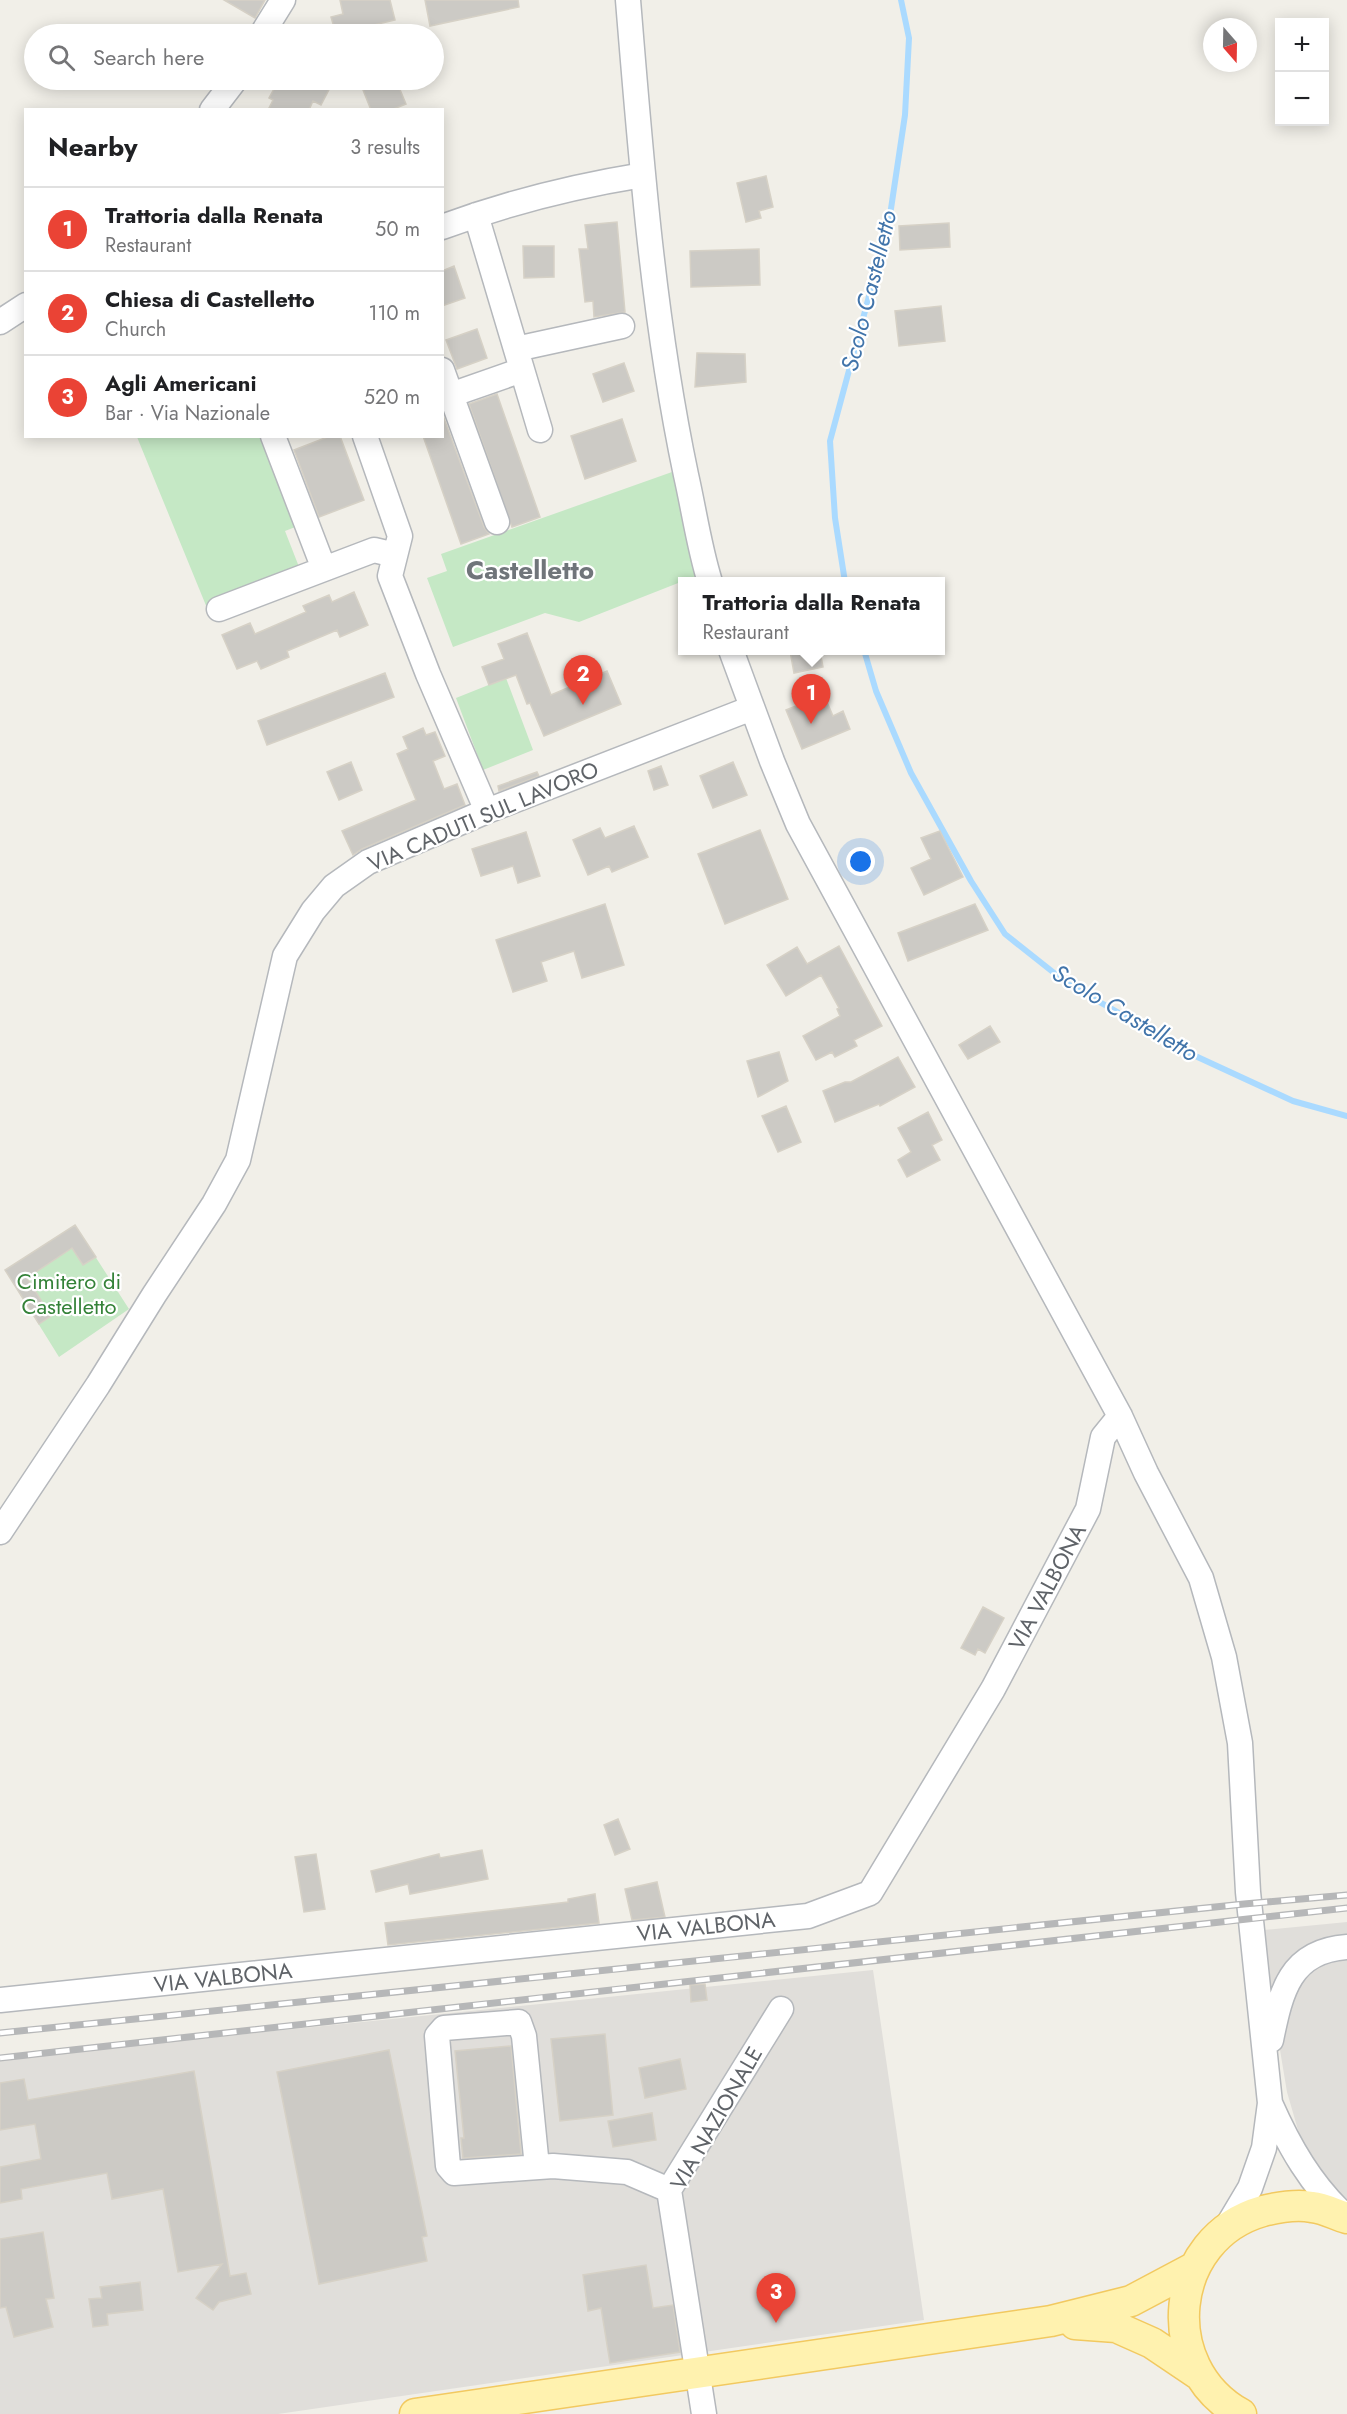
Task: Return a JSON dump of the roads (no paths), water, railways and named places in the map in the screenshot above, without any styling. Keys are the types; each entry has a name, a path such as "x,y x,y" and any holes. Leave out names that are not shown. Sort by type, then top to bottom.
{"main road":[{"path":"1241,2414 1207,2386 1198,2374 1186,2342 1183,2308 1195,2267 1210,2244 1225,2230 1249,2215 1281,2206 1313,2207 1347,2218"},
{"path":"415,2414 1051,2322 1131,2301 1195,2267"},
{"path":"1051,2322 1116,2327 1152,2343 1198,2374"}],"street":[{"path":"268,24 283,0"},
{"path":"628,0 643,175 663,356 709,577"},
{"path":"215,108 235,93"},
{"path":"444,225 585,185 643,175"},
{"path":"476,215 540,430"},
{"path":"0,322 24,306"},
{"path":"447,396 519,359 622,326"},
{"path":"444,380 447,396 497,522"},
{"path":"274,438 324,569"},
{"path":"366,438 400,536 390,576 428,674 486,811"},
{"path":"219,609 281,583 374,550 395,555"},
{"path":"732,655 798,824 1120,1416 1146,1473 1201,1578 1224,1657 1240,1743 1248,1892 1270,2103 1264,2148 1250,2188 1225,2230"},
{"name":"VIA CADUTI SUL LAVORO","path":"0,1532 214,1204 238,1160 285,956 313,911 334,886 368,862 486,811 752,708"},
{"name":"VIA VALBONA","path":"0,2000 808,1916 870,1893 1005,1668 1088,1509 1103,1437 1120,1416"},
{"path":"1267,2063 1280,1998 1297,1969 1315,1954 1347,1947"},
{"name":"VIA NAZIONALE","path":"704,2414 669,2190 781,2008"},
{"path":"537,2167 524,2036 519,2022 444,2028 437,2036 448,2166 454,2173 553,2166 627,2172 669,2190"},
{"path":"1270,2103 1285,2136 1306,2172 1331,2204 1347,2218"}],"waterway":[{"name":"Scolo Castelletto","path":"844,577 835,518 830,441 889,222 905,115 909,38 901,0"},
{"name":"Scolo Castelletto","path":"865,655 876,691 911,773 971,881 1005,934 1068,984 1191,1054 1293,1101 1347,1116"}],"railway":[{"path":"0,2033 1347,1895"},
{"path":"0,2058 1347,1908"}],"place":[{"name":"Chiesa di Castelletto","path":"583,705"},
{"name":"Trattoria dalla Renata","path":"811,724"},
{"name":"Agli Americani","path":"776,2323"}],"district":[{"name":"Castelletto","path":"530,570"}],"park label":[{"name":"Cimitero di Castelletto","path":"69,1294"}]}
